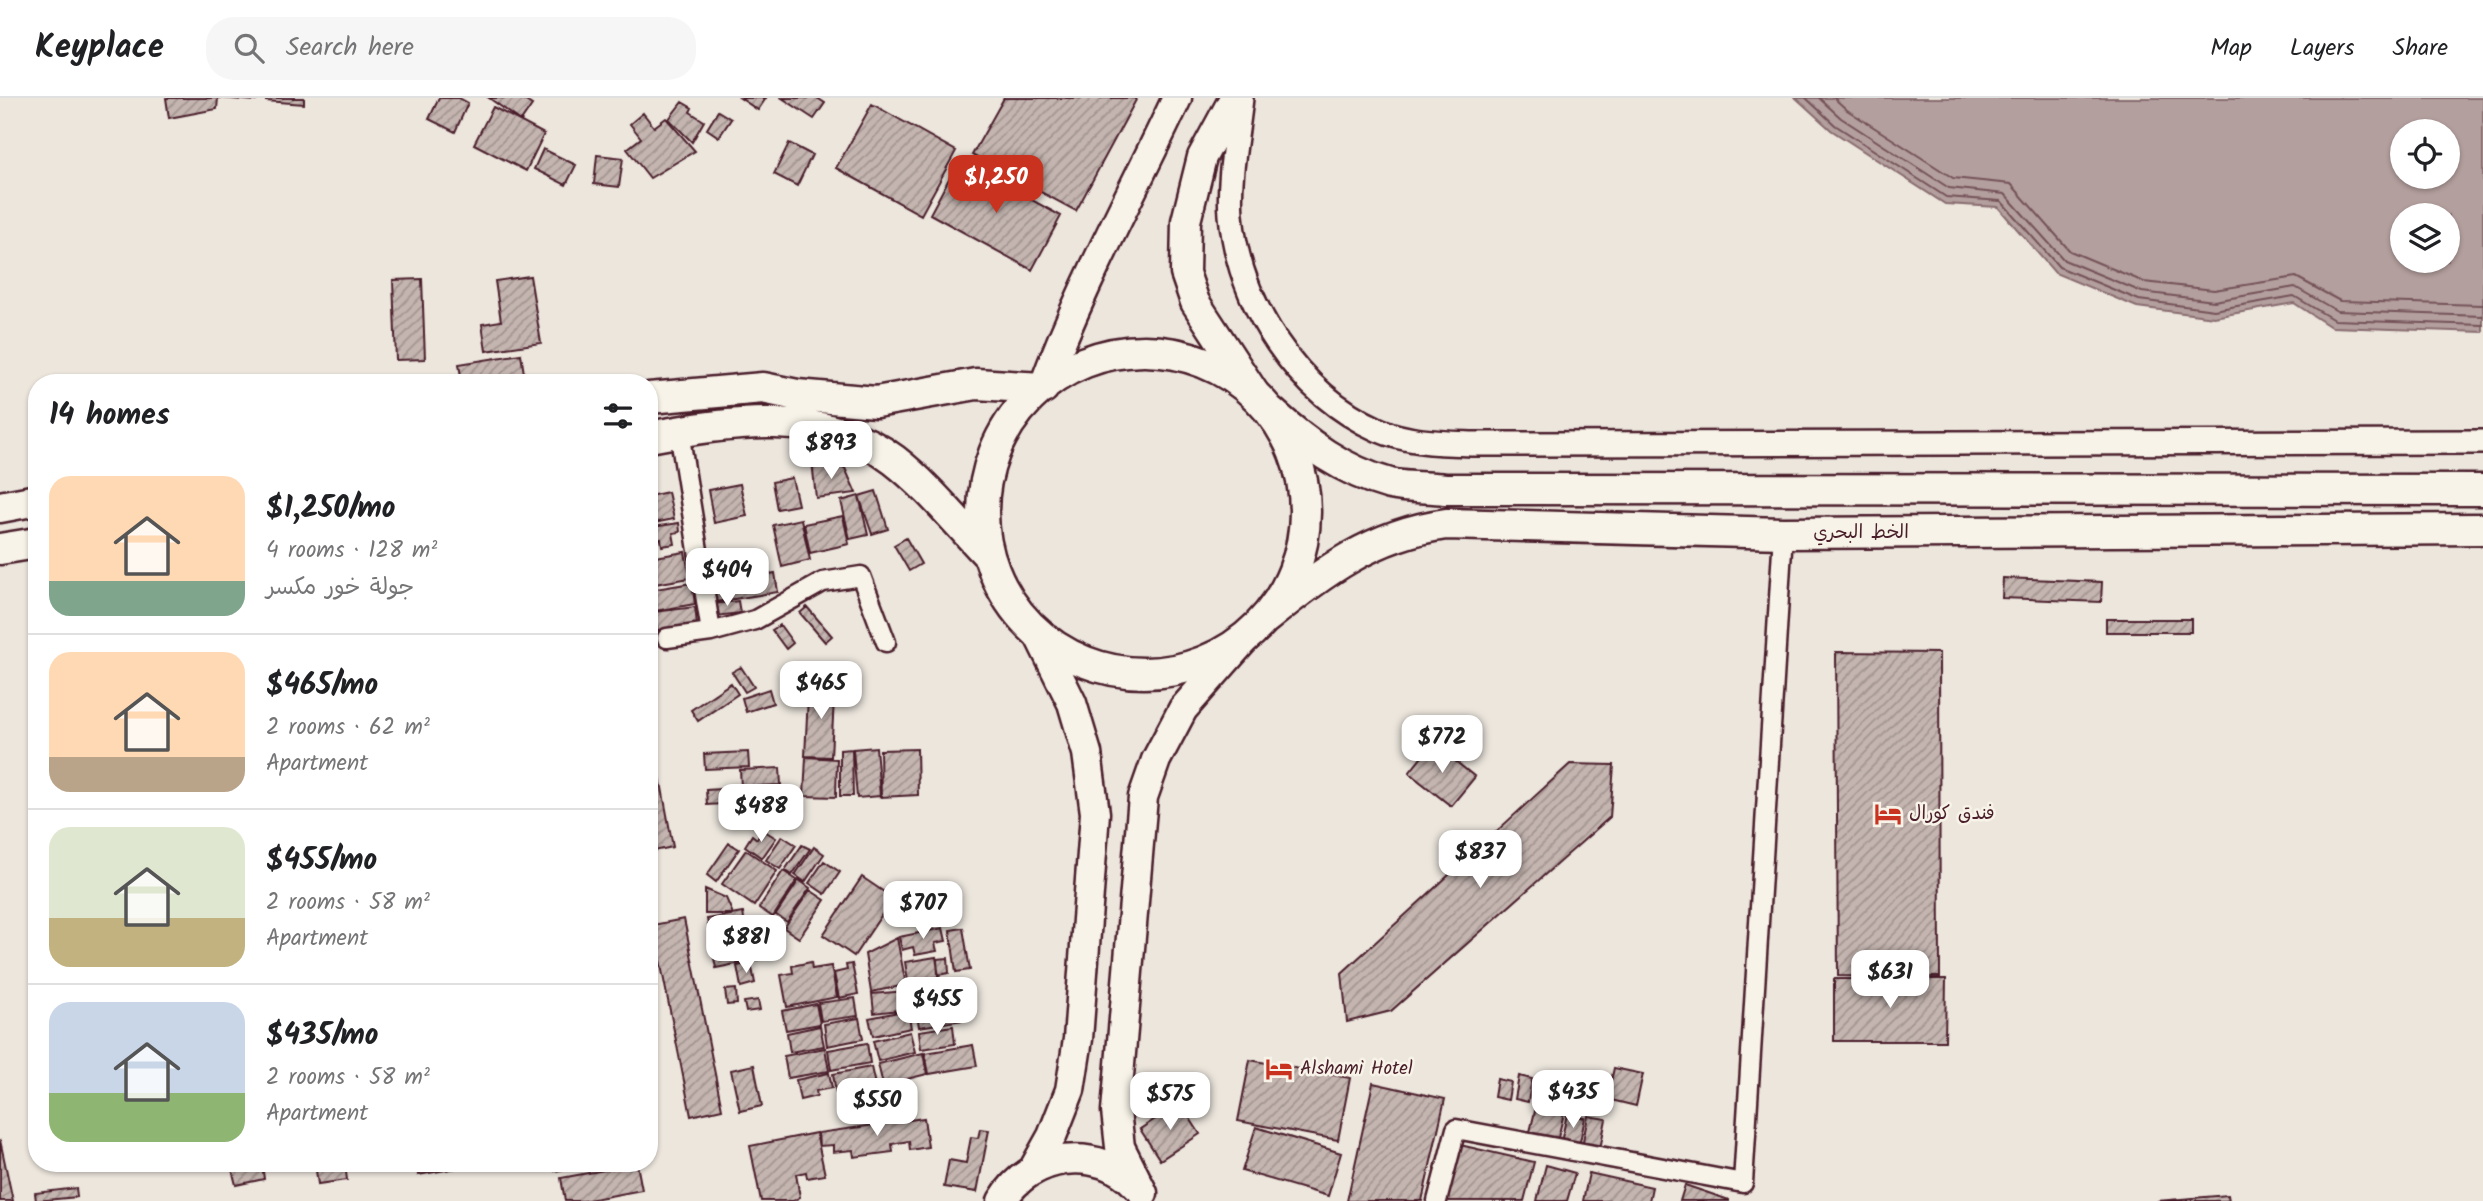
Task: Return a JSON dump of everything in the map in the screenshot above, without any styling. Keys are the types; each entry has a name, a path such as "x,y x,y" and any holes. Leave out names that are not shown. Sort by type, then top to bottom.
{"highway":[{"path":"989,556 984,510 991,464 1012,422 1043,388 1062,374 1105,356 1151,351 1174,354 1217,368 1262,403 1309,446 1346,467 1391,484 1445,489 2483,490"},
{"path":"658,397 763,388 797,395 876,402 976,384 1043,388"},
{"path":"1258,626 1279,600 1298,559 1305,514 1304,492 1293,449 1262,403"},
{"path":"658,435 733,422 777,423 820,429 866,444 894,460 989,556"},
{"path":"0,507 28,502"},
{"name":"الخط البحري","path":"989,556 1008,598 1038,634 1056,648 1087,663 1120,672 1143,674 1166,672 1211,659 1346,557 1420,527 1446,524 1783,533 2483,529"},
{"path":"0,549 28,544"}],"main road":[{"path":"1043,388 1069,319 1102,257 1177,98"},
{"path":"1234,98 1202,157 1186,221 1185,273 1195,302 1262,403"},
{"path":"1148,1198 1120,1147 1116,1111 1143,797 1156,760 1183,709 1258,626"},
{"path":"1033,1170 1052,1136 1070,1090 1078,1039 1095,813 1087,753 1072,704 1038,634"},
{"path":"1002,1201 1019,1180 1033,1170 1066,1159 1101,1162 1117,1170 1148,1198"}],"street":[{"path":"1241,98 1231,177 1231,215 1237,251 1249,286 1262,317 1300,372 1350,415 1381,432 1422,440 1474,444 2483,442"},
{"path":"680,431 711,632"},
{"path":"1437,1201 1456,1129 1743,1183 1783,533"},
{"path":"667,638 711,632 755,620 823,582 861,576 886,642"}],"water":[{"path":"1796,98 2483,98 2483,332 2331,327 2294,303 2214,317 2137,307 2055,273 1998,207 1945,204 1831,130"}],"building":[{"path":"166,98 218,98 217,109 169,118"},
{"path":"219,98 257,98 256,101"},
{"path":"266,98 304,98 304,104 266,101"},
{"path":"439,98 459,98 468,103 455,132 429,119"},
{"path":"489,98 521,98 532,105 521,121"},
{"path":"740,98 766,98 758,110"},
{"path":"782,98 817,98 825,103 814,119"},
{"path":"1004,98 1137,98 1076,211 972,155"},
{"path":"682,102 692,108 690,112 704,121 692,142 669,119"},
{"path":"872,104 956,151 921,215 836,168"},
{"path":"493,107 544,134 526,171 474,144"},
{"path":"718,111 731,119 719,137 707,129"},
{"path":"643,113 654,127 666,118 695,151 650,178 627,149 641,138 630,124"},
{"path":"789,143 812,155 797,186 774,174"},
{"path":"543,149 576,165 566,185 534,169"},
{"path":"597,155 623,158 619,187 594,184"},
{"path":"959,160 1061,216 1032,270 930,214"},
{"path":"530,276 541,343 486,351 482,324 501,321 495,281"},
{"path":"422,279 425,359 396,360 393,280"},
{"path":"521,354 524,374 461,374 459,364"},
{"path":"812,461 845,468 856,493 816,498"},
{"path":"792,478 798,505 777,509 772,482"},
{"path":"740,484 747,516 714,523 708,490"},
{"path":"876,491 888,529 872,534 859,496"},
{"path":"668,492 674,519 658,522 658,494"},
{"path":"859,496 868,535 850,539 841,501"},
{"path":"843,516 849,544 810,553 804,524"},
{"path":"801,519 810,560 782,567 773,525"},
{"path":"679,523 680,532 673,533 675,544 662,546 661,539 658,539 658,526"},
{"path":"906,538 921,564 909,571 894,545"},
{"path":"740,551 745,576 725,580 720,555"},
{"path":"685,552 690,578 658,583 658,556"},
{"path":"775,573 778,592 715,602 712,584"},
{"path":"2003,578 2102,582 2101,602 2002,598"},
{"path":"692,583 695,604 658,610 658,589"},
{"path":"738,601 740,613 716,616 714,604"},
{"path":"695,607 697,624 658,630 658,612"},
{"path":"807,607 832,636 825,642 800,613"},
{"path":"2106,619 2191,619 2191,632 2106,632"},
{"path":"780,625 793,643 786,649 772,630"},
{"name":"فندق كورال","path":"1836,652 1939,653 1940,977 1838,976"},
{"path":"741,667 754,687 745,692 732,672"},
{"path":"821,678 835,678 831,757 805,756 808,696 820,697"},
{"path":"731,683 738,694 698,721 691,710"},
{"path":"769,689 773,703 746,712 742,698"},
{"path":"1433,743 1475,777 1451,806 1409,773"},
{"path":"876,747 880,796 857,798 853,749"},
{"path":"852,749 853,796 840,796 840,750"},
{"path":"917,749 918,795 881,797 880,750"},
{"path":"748,752 749,767 705,769 704,754"},
{"path":"806,757 837,759 836,797 804,796"},
{"path":"1570,764 1614,765 1610,817 1391,1011 1347,1022 1342,973"},
{"path":"658,766 673,847 658,850"},
{"path":"780,768 781,785 741,787 740,770"},
{"path":"754,787 755,802 707,805 706,790"},
{"path":"763,830 776,838 762,858 745,846 752,835 757,839"},
{"path":"782,836 796,845 780,869 766,860"},
{"path":"729,843 739,849 716,882 707,875"},
{"path":"802,845 810,849 792,875 785,870"},
{"path":"814,847 824,854 805,882 795,875"},
{"path":"746,850 777,871 754,906 722,884"},
{"path":"824,861 840,872 825,894 809,883"},
{"path":"783,871 797,880 773,917 759,908"},
{"path":"862,877 893,898 854,956 823,935"},
{"path":"799,880 810,888 787,922 776,915"},
{"path":"705,889 726,898 733,914 705,914"},
{"path":"810,890 825,900 799,938 784,928"},
{"path":"743,913 747,935 711,941 707,919"},
{"path":"684,919 722,1109 691,1116 658,950 658,924"},
{"path":"943,928 946,941 935,943 937,951 915,955 913,947 902,950 899,937"},
{"path":"963,928 970,970 956,972 950,930"},
{"path":"771,937 775,956 716,968 712,948"},
{"path":"897,938 906,985 871,992 865,954"},
{"path":"936,957 939,977 908,981 905,962"},
{"path":"948,958 949,973 938,975 937,959"},
{"path":"811,962 812,969 831,966 837,997 787,1007 781,975 793,973 792,966"},
{"path":"751,963 755,983 741,987 737,966"},
{"path":"852,964 858,994 839,998 834,973 847,970 846,965"},
{"path":"946,979 949,998 915,1004 912,984"},
{"path":"1834,979 1946,979 1945,1041 1834,1041"},
{"path":"736,989 737,1004 727,1005 725,990"},
{"path":"906,991 907,1009 874,1013 872,994"},
{"path":"855,998 858,1016 821,1021 818,1003"},
{"path":"758,1000 760,1010 746,1012 744,1002"},
{"path":"961,1000 963,1020 919,1027 916,1007"},
{"path":"816,1004 820,1024 786,1030 782,1011"},
{"path":"908,1010 911,1028 873,1036 869,1018"},
{"path":"859,1018 863,1039 827,1046 824,1024"},
{"path":"820,1026 824,1046 790,1052 787,1033"},
{"path":"953,1026 955,1044 921,1049 919,1031"},
{"path":"910,1032 915,1052 878,1061 873,1041"},
{"path":"867,1043 870,1063 831,1070 828,1050"},
{"path":"973,1045 977,1066 929,1074 925,1053"},
{"path":"825,1048 829,1071 788,1078 784,1056"},
{"path":"923,1053 927,1074 883,1085 878,1064"},
{"path":"1250,1060 1350,1078 1338,1140 1238,1121"},
{"path":"754,1065 762,1106 740,1111 731,1070"},
{"path":"871,1067 875,1085 836,1093 833,1074"},
{"path":"1614,1068 1643,1074 1636,1106 1607,1099"},
{"path":"829,1073 832,1088 816,1091 817,1096 800,1100 796,1080"},
{"path":"1519,1076 1532,1079 1528,1102 1515,1099"},
{"path":"1497,1079 1511,1082 1508,1100 1494,1097"},
{"path":"1373,1083 1445,1099 1422,1201 1347,1201"},
{"path":"1180,1103 1200,1134 1160,1160 1140,1129"},
{"path":"1536,1107 1564,1113 1556,1146 1528,1140"},
{"path":"1567,1114 1585,1118 1579,1146 1561,1142"},
{"path":"1588,1116 1606,1119 1600,1149 1582,1146"},
{"path":"924,1118 928,1147 910,1150 909,1141 892,1144 893,1152 854,1157 853,1150 833,1152 833,1145 819,1146 818,1133"},
{"path":"1256,1127 1341,1153 1328,1196 1242,1171"},
{"path":"980,1129 989,1130 977,1192 944,1187 949,1160 966,1163 971,1137 978,1138"},
{"path":"816,1133 825,1175 807,1178 806,1172 796,1174 800,1197 793,1201 761,1201 750,1146"},
{"path":"0,1140 13,1201 0,1201"},
{"path":"1460,1145 1534,1162 1524,1201 1446,1201"},
{"path":"1546,1165 1575,1173 1567,1201 1537,1201"},
{"path":"233,1172 263,1172 264,1179 236,1185"},
{"path":"316,1172 346,1172 347,1180 318,1184"},
{"path":"594,1172 639,1172 642,1190 583,1201 565,1201 561,1178"},
{"path":"1589,1173 1652,1187 1649,1201 1583,1201"},
{"path":"1685,1185 1729,1200 1729,1201 1680,1201"},
{"path":"76,1188 77,1197 36,1201 35,1193"},
{"path":"2228,1195 2229,1201 2157,1201"}],"place":[{"name":"فندق كورال","path":"1888,814"},
{"name":"Alshami Hotel","path":"1279,1069"}]}
